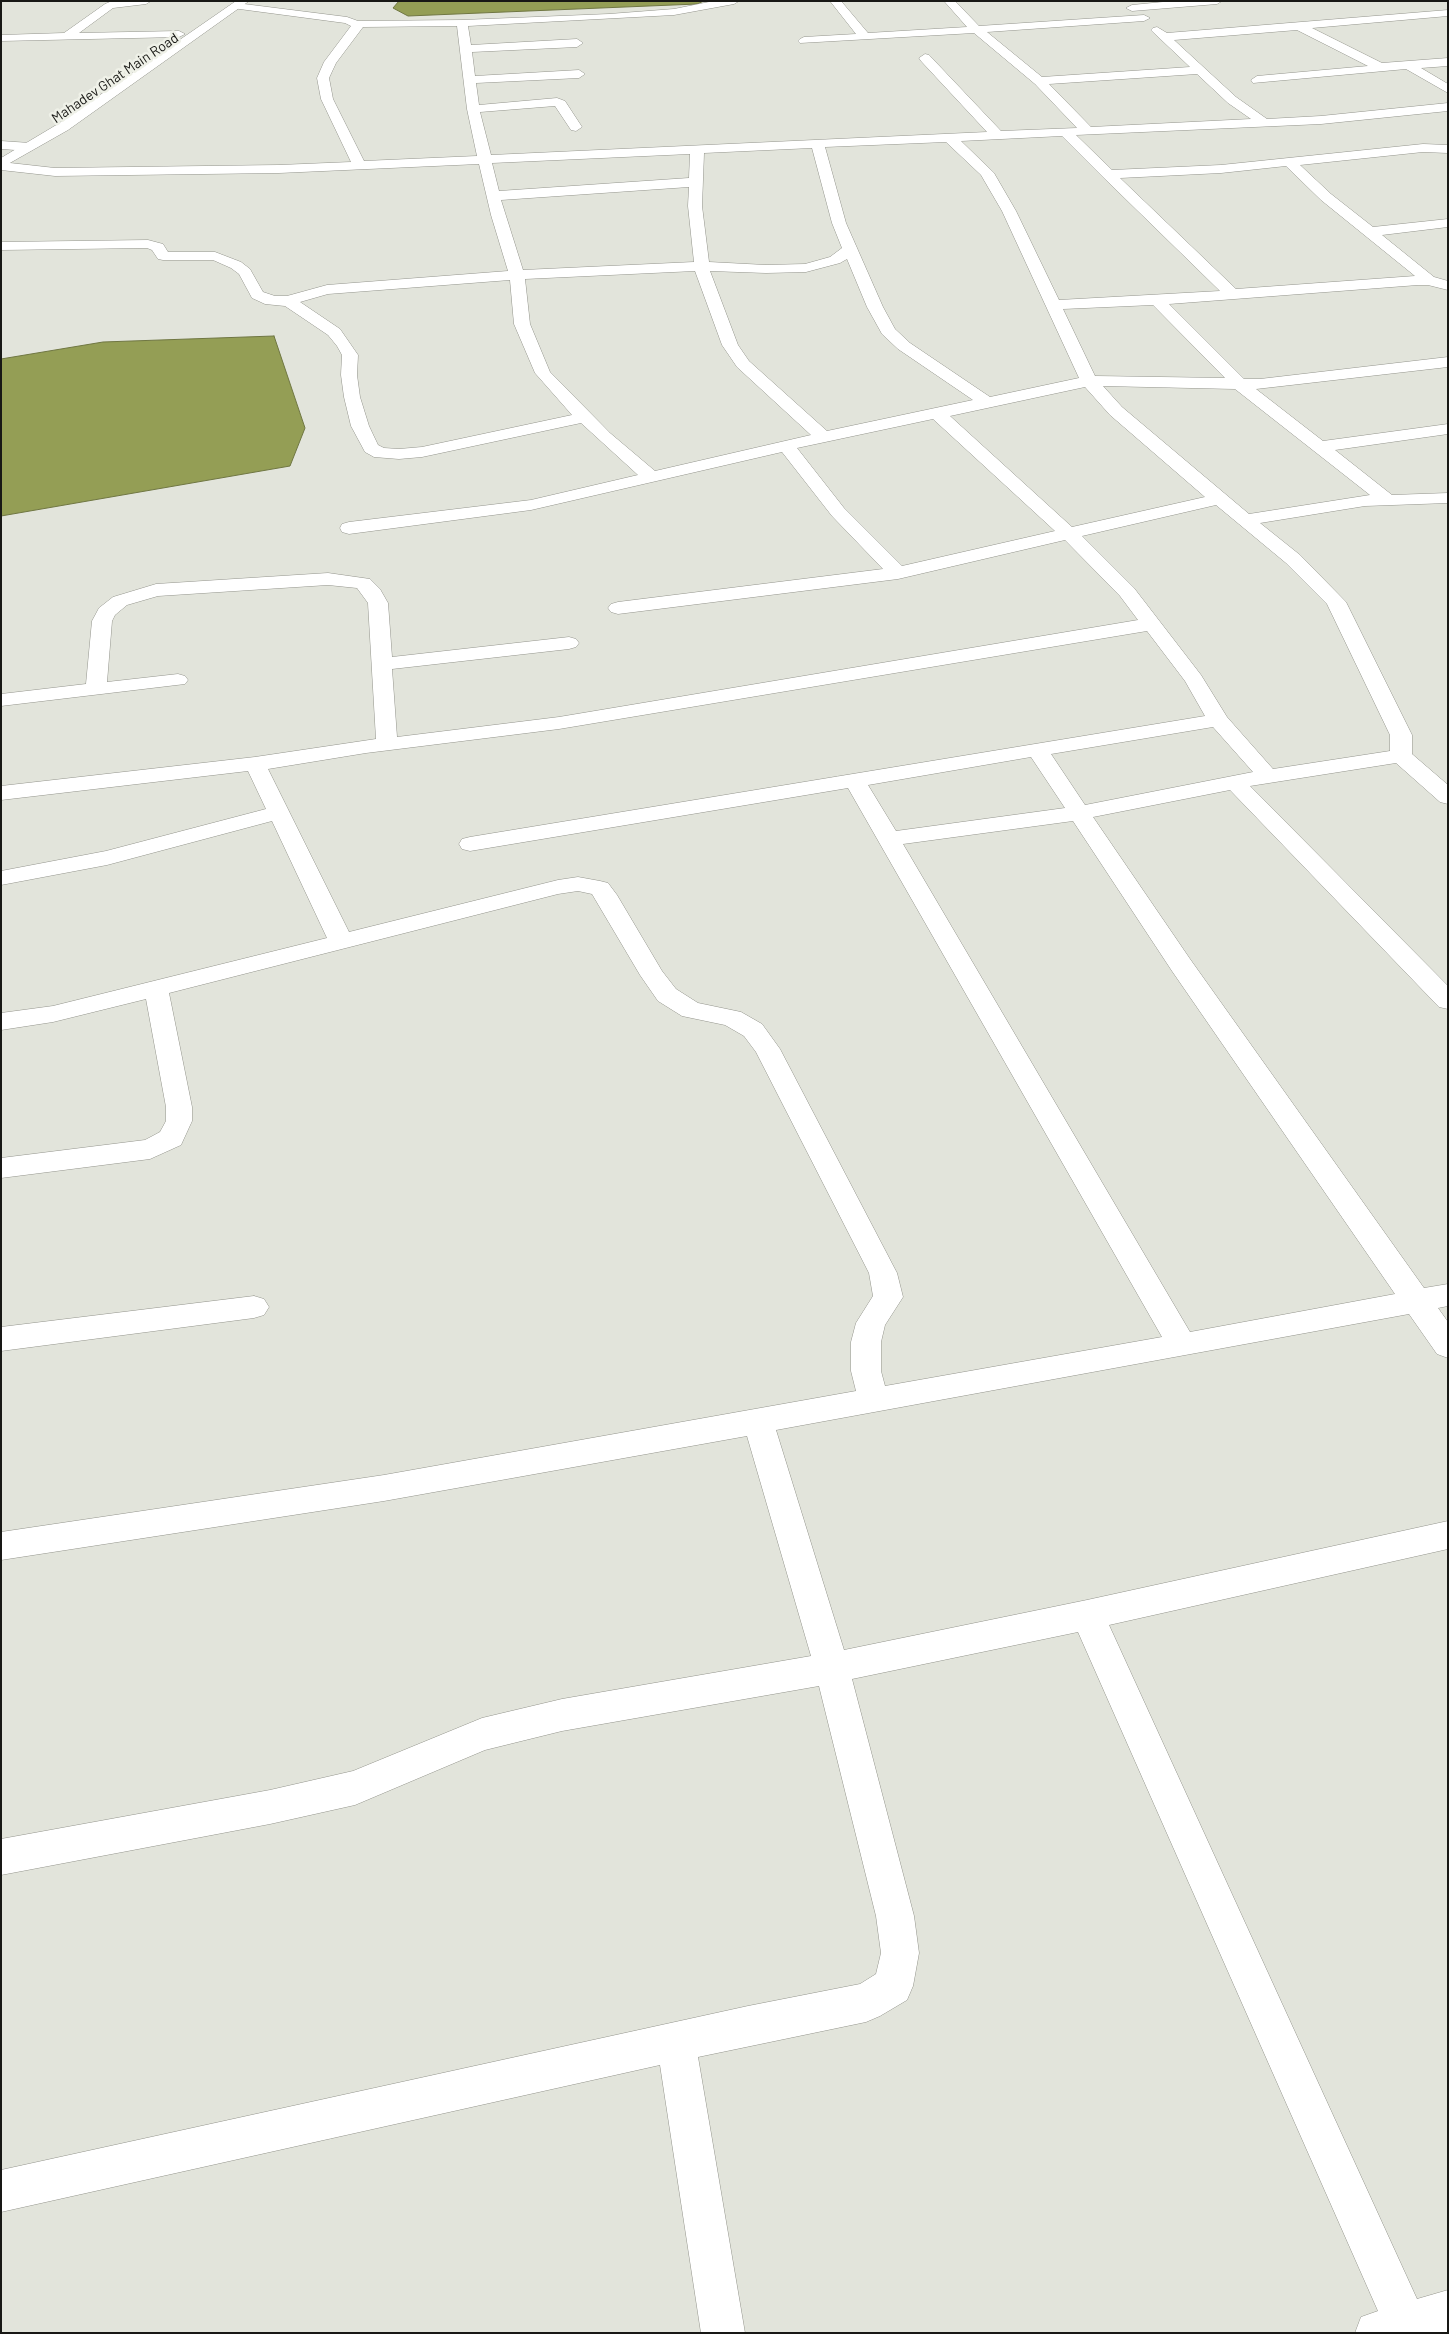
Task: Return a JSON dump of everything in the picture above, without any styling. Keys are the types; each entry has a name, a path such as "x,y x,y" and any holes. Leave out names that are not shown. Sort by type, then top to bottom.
{"street":[{"path":"66,37 109,6 118,3 146,1"},
{"path":"1,165 63,127 236,3 347,20 356,24 462,23 637,16 704,8 734,1"},
{"path":"835,1 864,37"},
{"path":"948,1 976,29 1039,81 1087,130"},
{"path":"1128,5 1217,1"},
{"name":"Mahadev Ghat Main Road","path":"5,148 58,118 178,34 236,3"},
{"path":"1128,5 1166,37 1232,100 1263,122"},
{"path":"1166,37 1448,13"},
{"path":"804,41 1144,18"},
{"path":"462,23 473,108 494,196 517,275 522,324 534,354 544,373 554,386 587,417 604,437 652,478"},
{"path":"356,24 358,28 330,62 323,78 327,99 360,166"},
{"path":"1299,26 1376,66 1386,68"},
{"path":"1,38 178,34"},
{"path":"466,49 577,44"},
{"path":"925,58 997,135"},
{"path":"1257,80 1448,62"},
{"path":"1410,66 1448,88"},
{"path":"1039,81 1199,70"},
{"path":"470,80 579,74"},
{"path":"473,108 557,102 561,104 576,127"},
{"path":"1,165 38,171 78,172 360,166 485,158 697,150 1321,120 1448,107"},
{"path":"1064,131 1231,293"},
{"path":"950,137 987,173 1009,211 1090,381 1116,411 1219,499 1294,559 1336,602 1401,735 1401,756 1448,798"},
{"path":"818,144 840,223 875,307 888,331 904,346 988,403"},
{"path":"5,148 30,147"},
{"path":"1108,174 1221,169 1423,148 1448,149"},
{"path":"697,150 696,225 702,266 730,345 743,364 765,386 824,436"},
{"path":"1289,162 1429,280"},
{"path":"494,196 696,182"},
{"path":"1370,232 1448,223"},
{"path":"1,246 148,244 158,247 163,256 215,256 230,261 245,272 257,295 265,299 288,301 327,290 517,275 702,266 766,269 806,268 835,260 851,249"},
{"path":"1053,305 1157,300 1231,293 1429,280 1448,286"},
{"path":"1157,300 1240,385 1386,499"},
{"path":"288,301 334,332 344,344 350,355 349,375 352,397 360,426 371,448 380,453 422,452 587,417"},
{"path":"349,528 507,510 577,496 824,436 938,414 1090,381 1240,385 1448,362"},
{"path":"938,414 1070,535 1127,592 1194,679 1218,720 1268,776"},
{"path":"1320,448 1448,430"},
{"path":"786,446 838,512 898,573"},
{"path":"1245,520 1386,499 1448,498"},
{"path":"618,608 898,573 1070,535 1219,499"},
{"path":"96,689 102,621 106,612 120,601 156,590 328,579 363,583 373,593 378,603 388,744"},
{"path":"1,793 255,764 388,744 559,723 1151,624"},
{"path":"382,664 569,643"},
{"path":"1,700 178,680"},
{"path":"470,844 1218,720"},
{"path":"1037,750 1181,966 1448,1346"},
{"path":"888,839 1079,813 1234,782 1401,756"},
{"path":"255,764 334,923 341,942"},
{"path":"855,781 1182,1345"},
{"path":"1234,782 1448,1002"},
{"path":"1,878 107,858 278,813"},
{"path":"1,1022 53,1014 558,887 578,884 600,888 609,900 652,975 667,995 691,1010 732,1018 753,1030 767,1049 882,1273 888,1297 871,1322 866,1342 866,1370 874,1400"},
{"path":"1,1168 150,1149 171,1138 179,1121 178,1107 156,988"},
{"path":"1,1546 384,1488 1182,1345 1448,1294"},
{"path":"1,1339 254,1307"},
{"path":"1,2191 866,2002 893,1986 900,1953 895,1916 832,1668 758,1421"},
{"path":"1,1857 270,1807 355,1788 482,1734 562,1715 832,1668 1446,1539"},
{"path":"1087,1615 1392,2328 1448,2312"},
{"path":"676,2043 723,2333"}],"shaded area":[{"path":"399,1 704,1 697,4 408,16 393,8"},
{"path":"274,336 305,428 290,466 1,516 1,359 103,342"}]}
